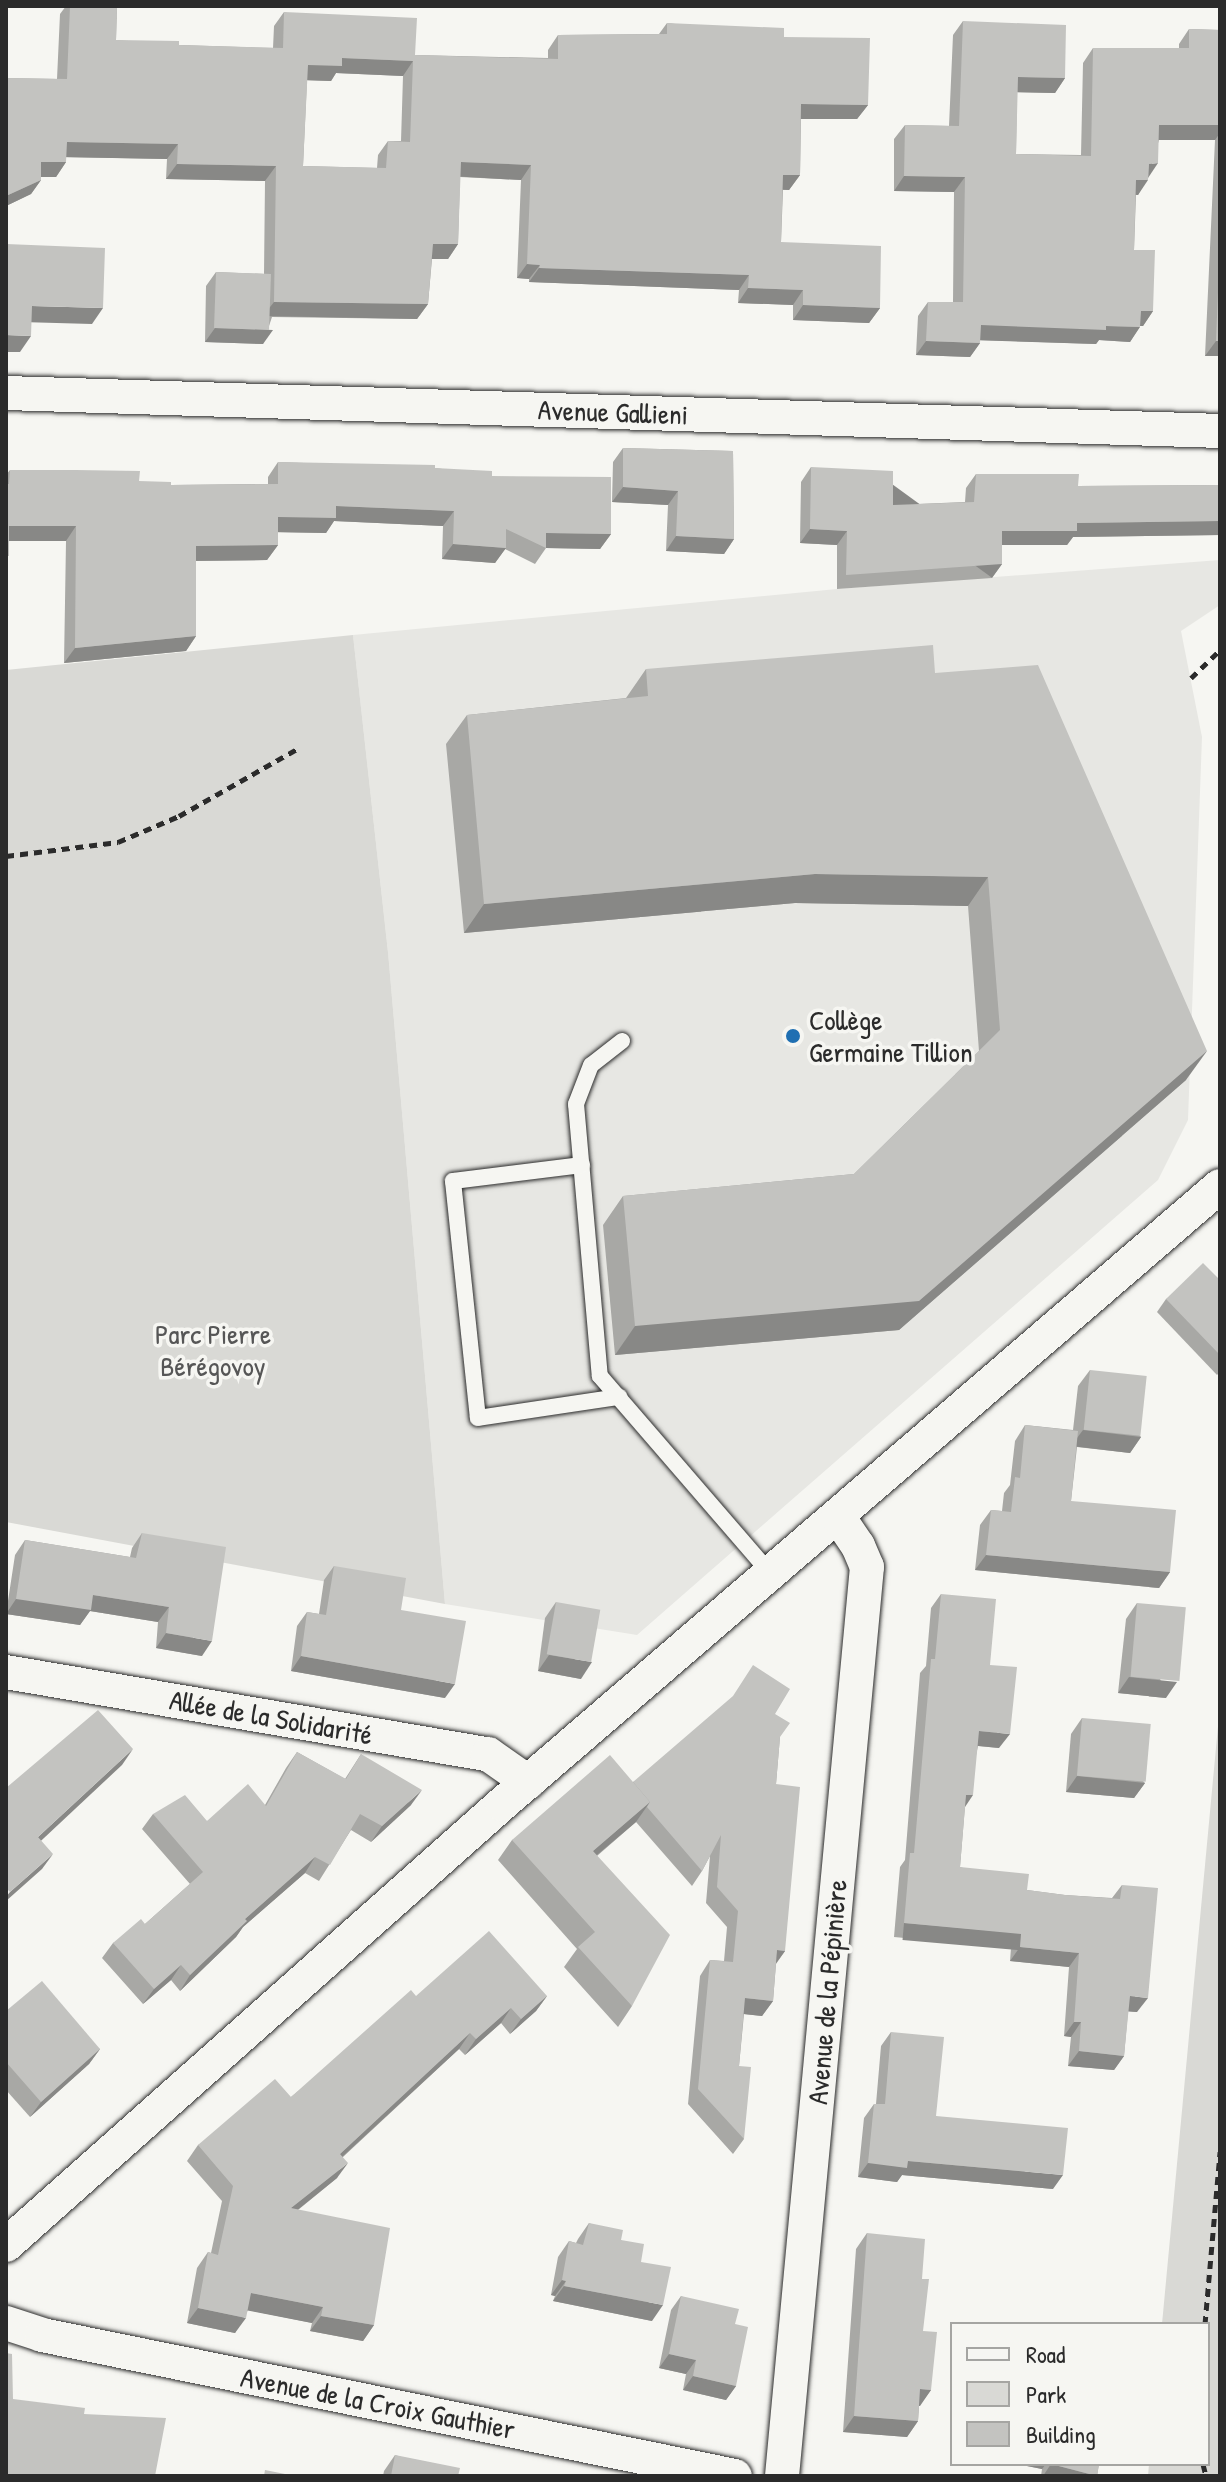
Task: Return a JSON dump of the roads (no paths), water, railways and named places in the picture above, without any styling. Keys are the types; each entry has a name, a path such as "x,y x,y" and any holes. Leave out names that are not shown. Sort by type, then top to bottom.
{"street":[{"name":"Avenue Gallieni","path":"6,393 1220,431"},
{"path":"7,2246 528,1782 1220,1186"},
{"name":"Avenue de la Pépinière","path":"782,2476 867,1567 858,1546 838,1516"},
{"name":"Allée de la Solidarité","path":"6,1672 488,1754 528,1782"},
{"name":"Avenue de la Croix Gauthier","path":"11,2319 57,2338 735,2476"}],"lane":[{"path":"622,1041 591,1065 576,1104 600,1376 770,1573"},
{"path":"582,1165 453,1181 478,1418 619,1397"}],"place":[{"name":"Collège Germaine Tillion","path":"793,1036"}],"park label":[{"name":"Parc Pierre Bérégovoy","path":"213,1350"}]}
